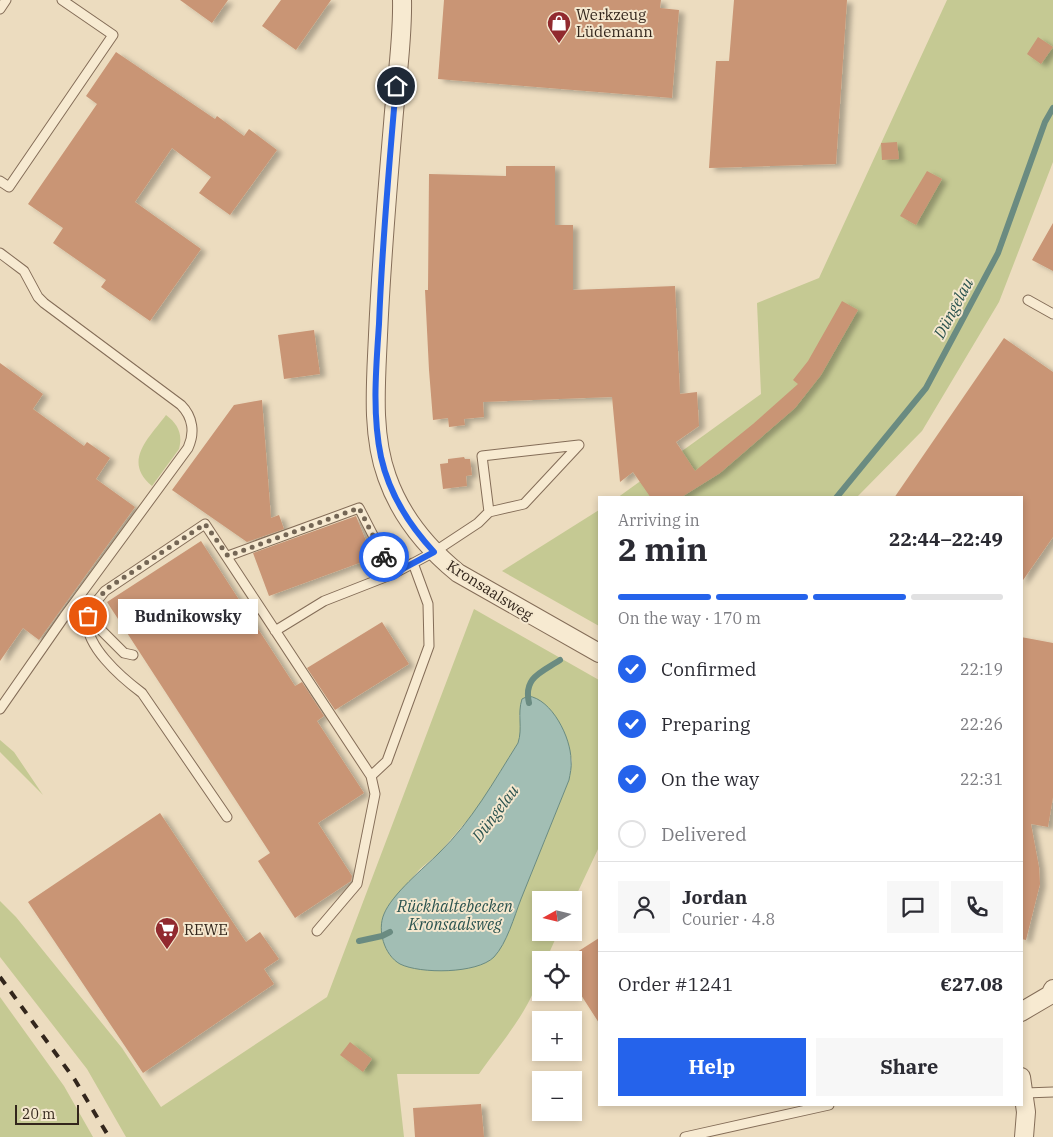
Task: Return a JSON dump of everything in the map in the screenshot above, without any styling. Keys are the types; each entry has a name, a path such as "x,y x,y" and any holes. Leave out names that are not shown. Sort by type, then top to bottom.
{"street":[{"name":"Kronsaalsweg","path":"402,0 380,295 376,384 381,457 393,492 410,523 434,552 458,573 598,652"},
{"path":"1023,1011 1050,994 1053,989"},
{"path":"1023,1085 1024,1137"}],"lane":[{"path":"0,9 6,0"},
{"path":"0,181 9,187 113,35 62,0"},
{"path":"0,253 18,266 44,303 181,404 190,417 192,435 188,448 49,638 0,709"},
{"path":"1028,300 1053,314"},
{"path":"276,631 324,601 393,574 434,552 478,523 489,512 524,504 579,445 482,456 489,512"},
{"path":"228,556 359,508 393,574"},
{"path":"227,817 142,693 122,678 94,644 88,625 88,616 105,590 205,524 228,556 371,776 375,794 356,884 317,930"},
{"path":"371,776 387,761 429,646 428,604 413,563"},
{"path":"88,616 124,653 134,655"},
{"path":"1023,1085 1053,1092"},
{"path":"685,1137 720,1134 825,1106"}],"green space":[{"path":"947,0 1053,0 1053,162 999,302 922,431 858,496 620,496 761,394 757,303 819,278"},
{"path":"166,415 174,422 180,434 180,444 179,449 152,486 143,477 139,468 139,459 146,441"},
{"path":"598,511 598,625 502,571"},
{"path":"474,609 598,679 598,849 578,891 532,891 532,941 554,941 550,951 532,951 532,994 518,1020 479,1074 397,1074 404,1137 126,1137 87,1069 0,957 0,901 16,917 122,1048 161,1107 327,997","holes":["519,715 569,748 572,761 569,780 508,931 494,957 382,936 383,916 388,906 420,869 439,853 477,809 518,743 522,732"]},
{"path":"0,740 14,752 43,795 0,752"},
{"path":"0,997 64,1086 93,1137 0,1137"}],"water":[{"name":"Rückhaltebecken Kronsaalsweg","path":"528,696 545,704 559,721 568,741 571,768 569,780 506,937 494,957 486,963 475,967 434,971 421,970 400,964 390,955 383,942 381,927 384,914 401,890 451,841 482,800 518,743 522,699"}],"building":[{"path":"180,0 228,0 212,23"},
{"path":"281,0 331,0 296,50 262,26"},
{"name":"Werkzeug Lüdemann","path":"444,0 661,0 660,8 679,10 672,98 438,79"},
{"path":"734,0 847,0 836,164 709,168 716,61 729,61"},
{"path":"1038,37 1053,47 1041,64 1027,54"},
{"path":"116,52 215,119 217,116 244,136 249,129 277,150 230,215 199,193 211,177 172,148 135,202 201,249 150,321 101,287 106,280 53,243 63,228 28,204 97,104 86,96"},
{"path":"897,142 899,159 882,160 881,143"},
{"path":"506,166 555,166 555,225 573,225 573,290 675,286 680,394 697,392 699,426 676,442 695,471 753,424 798,384 793,380 808,361 842,301 858,310 821,375 795,408 720,473 683,496 650,496 633,472 620,482 612,397 483,402 484,417 464,419 465,425 449,427 448,418 433,420 429,370 425,290 428,290 429,174 506,176"},
{"path":"927,171 942,179 916,225 900,216"},
{"path":"1053,223 1053,271 1032,260"},
{"path":"314,330 320,374 284,379 278,335"},
{"path":"1004,338 1053,372 1053,537 1023,580 1023,496 895,496"},
{"path":"0,363 43,394 33,409 84,446 87,442 110,458 96,479 135,507 39,640 23,628 0,661"},
{"path":"262,400 271,518 279,515 284,529 247,542 172,490 234,405"},
{"path":"464,457 465,459 470,459 472,475 466,476 467,486 443,489 440,464 448,463 448,459"},
{"path":"356,516 373,558 269,596 253,553"},
{"path":"201,541 295,686 302,682 324,716 317,721 364,793 318,823 352,876 351,881 295,918 258,861 270,853 107,602"},
{"path":"382,622 409,664 335,710 307,668"},
{"path":"1023,637 1053,643 1053,797 1048,827 1031,824 1039,867 1040,884 1026,940 1023,939"},
{"name":"REWE","path":"160,813 246,942 260,932 279,959 264,969 274,984 143,1073 28,902"},
{"path":"598,939 598,1021 582,996 582,951 579,951"},
{"path":"350,1042 372,1059 363,1072 340,1055"},
{"path":"481,1104 484,1137 415,1137 413,1108"}],"waterway":[{"name":"Düngelau","path":"838,496 926,388 998,253 1045,122 1053,108"},
{"name":"Düngelau","path":"529,703 528,694 531,681 560,660"},
{"name":"Düngelau","path":"359,941 382,936 390,932"}],"railway":[{"path":"0,977 75,1080 109,1137"}],"way so far":[{"path":"88,616 105,590 205,524 228,556 359,508 384,557"}],"place":[{"name":"Werkzeug Lüdemann","path":"559,44"},
{"name":"Budnikowsky","path":"88,616"},
{"name":"REWE","path":"167,950"}],"route":[{"path":"384,557 393,574 434,552 421,538 400,507 386,476 378,434 376,384 380,295 396,86"}]}
